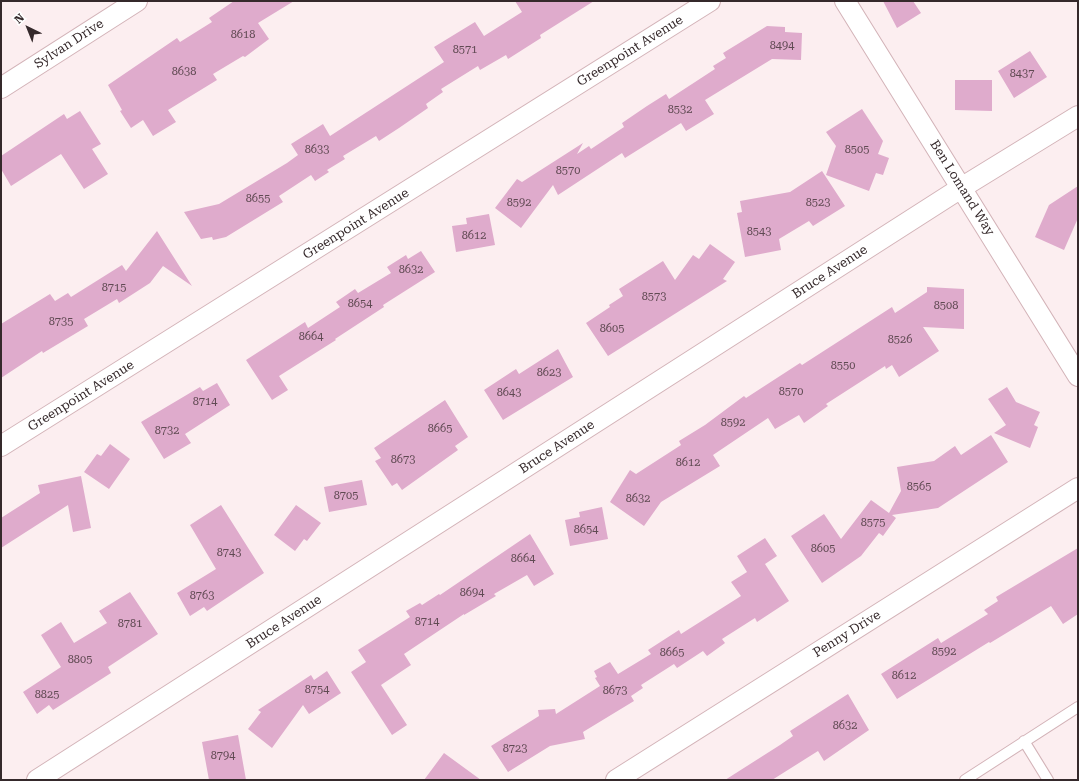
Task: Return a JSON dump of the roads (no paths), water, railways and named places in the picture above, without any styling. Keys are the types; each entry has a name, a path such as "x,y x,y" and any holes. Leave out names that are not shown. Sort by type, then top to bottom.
{"street":[{"name":"Sylvan Drive","path":"1,88 137,1"},
{"name":"Greenpoint Avenue","path":"1,446 710,1"},
{"name":"Ben Lomand Way","path":"845,1 1078,376"},
{"name":"Bruce Avenue","path":"37,780 961,188 1078,116"},
{"name":"Penny Drive","path":"616,780 1078,488"}],"lane":[{"path":"965,780 1078,707"},
{"path":"1024,741 1048,780"}]}
